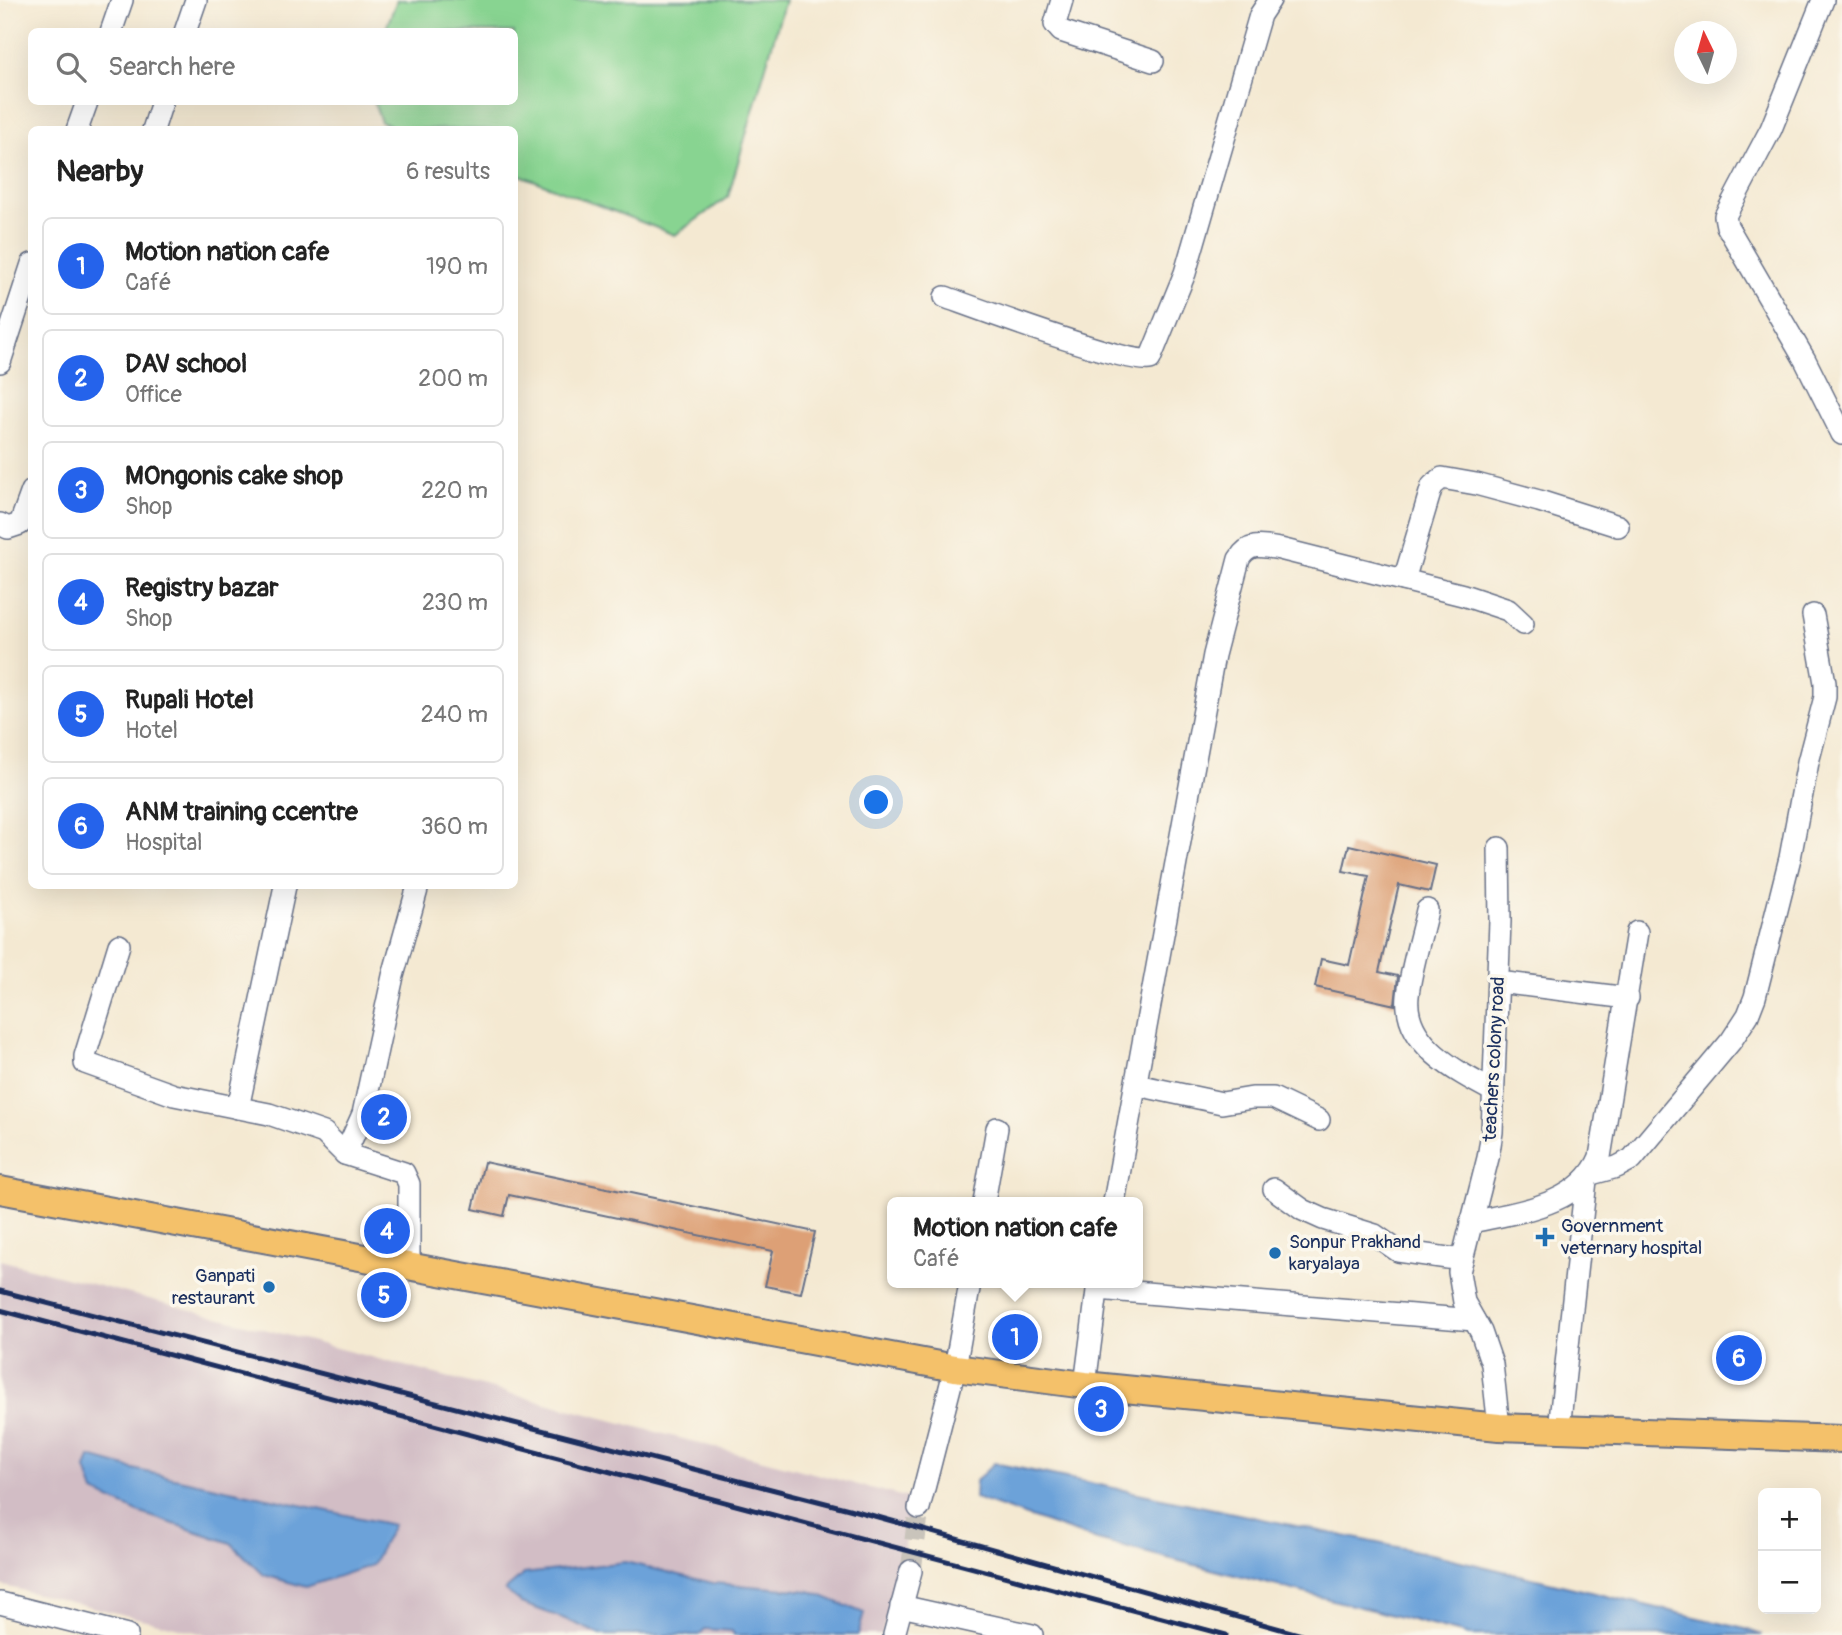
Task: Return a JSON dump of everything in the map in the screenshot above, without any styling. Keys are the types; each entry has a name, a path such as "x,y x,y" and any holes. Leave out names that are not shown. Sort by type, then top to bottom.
{"main road":[{"path":"0,1190 955,1368 1085,1385 1499,1427 1842,1439"}],"street":[{"path":"112,28 122,0"},
{"path":"187,28 196,0"},
{"path":"1062,0 1055,23 1061,31 1153,61"},
{"path":"945,298 1107,350 1142,360 1150,359 1185,273 1260,15 1270,0"},
{"path":"1824,0 1776,117 1724,216 1727,226 1805,360 1842,434"},
{"path":"78,126 86,105"},
{"path":"154,126 161,105"},
{"path":"0,362 28,276"},
{"path":"1404,580 1433,486 1442,478 1539,501 1618,526"},
{"path":"0,524 8,528 20,524 28,502"},
{"path":"1115,1197 1214,655 1239,559 1244,551 1251,546 1260,545 1404,580 1508,610 1523,624"},
{"path":"1471,1222 1532,1209 1562,1197 1589,1177 1624,1165 1632,1159 1731,1041 1752,1006 1790,858 1808,761 1825,697 1813,615"},
{"name":"teachers colony road","path":"1499,848 1498,982 1492,1132 1459,1272 1464,1302 1492,1364 1499,1427"},
{"path":"237,1108 284,889"},
{"path":"345,1154 363,1114 393,976 417,889"},
{"path":"1427,910 1408,996 1408,1012 1413,1026 1425,1045 1440,1058 1469,1079 1493,1091"},
{"path":"1559,1429 1589,1177 1600,1157 1637,932"},
{"path":"119,945 85,1063 174,1095 269,1115 324,1133 345,1154 398,1170 408,1178 409,1266"},
{"path":"1498,982 1628,998"},
{"path":"1137,1084 1222,1103 1273,1098 1320,1120"},
{"path":"985,1197 997,1128"},
{"path":"1274,1189 1303,1210 1375,1235 1398,1251 1462,1260"},
{"path":"919,1508 955,1368 969,1288"},
{"path":"1085,1385 1098,1288"},
{"path":"1120,1288 1474,1320"},
{"path":"894,1635 911,1571"},
{"path":"0,1603 127,1635"},
{"path":"901,1606 1032,1635"}],"shaded area":[{"path":"0,1260 916,1500 882,1635 208,1635 0,1585"}],"green space":[{"path":"397,0 785,0 728,197 675,235 518,174 518,126 392,126 381,122 375,105 518,105 518,28 386,28"}],"water":[{"path":"90,1457 137,1470 393,1525 372,1565 306,1587 264,1575 231,1543 138,1512 94,1492 86,1469"},
{"path":"994,1463 1440,1556 1762,1635 1470,1635 1097,1540 975,1498 976,1481"},
{"path":"625,1562 713,1583 810,1591 864,1613 858,1635 734,1635 732,1631 705,1629 699,1635 601,1635 521,1603 505,1590 524,1574"}],"building":[{"path":"1349,845 1436,865 1430,892 1399,885 1379,972 1398,976 1395,1005 1315,987 1321,959 1349,965 1369,876 1343,871"},
{"path":"484,1162 815,1232 801,1293 765,1286 773,1251 509,1195 504,1216 473,1209"}],"tunnel":[{"path":"911,1571 919,1508"}],"railway":[{"path":"0,1291 849,1509 1302,1635"},
{"path":"0,1310 1226,1635"}],"place":[{"name":"DAV school","path":"384,1117"},
{"name":"Registry bazar","path":"387,1231"},
{"name":"Government veternary hospital","path":"1545,1237"},
{"name":"Sonpur Prakhand karyalaya","path":"1275,1253"},
{"name":"Ganpati restaurant","path":"269,1287"},
{"name":"Rupali Hotel","path":"384,1295"},
{"name":"Motion nation cafe","path":"1015,1337"},
{"name":"ANM training ccentre","path":"1739,1358"},
{"name":"MOngonis cake shop","path":"1101,1409"}]}
